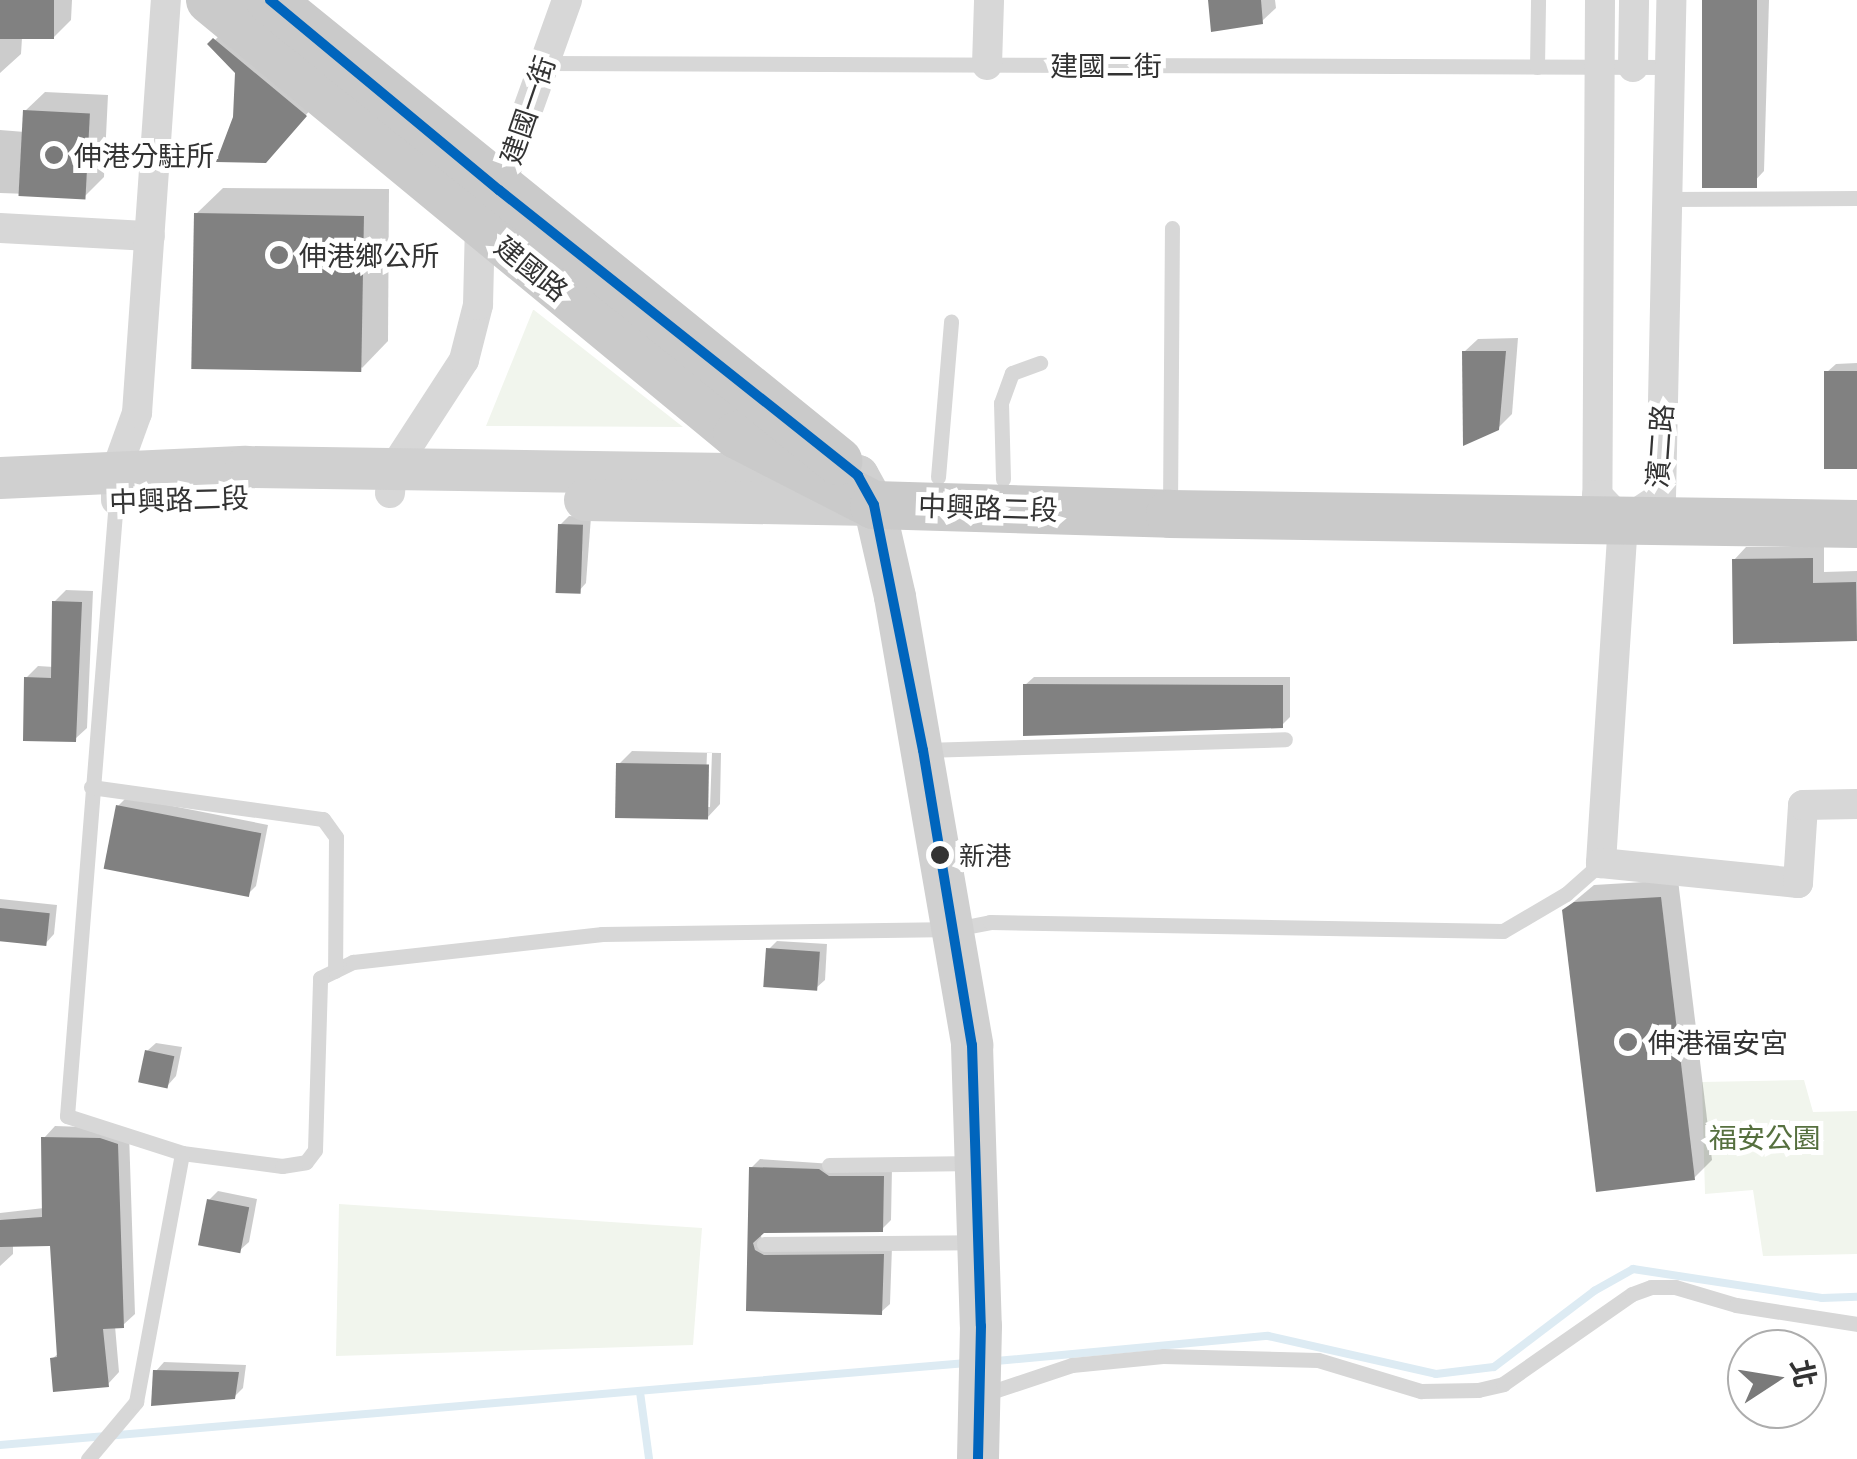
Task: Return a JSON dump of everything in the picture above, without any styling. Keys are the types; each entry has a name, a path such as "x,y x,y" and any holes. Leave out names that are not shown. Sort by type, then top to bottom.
{"main road":[{"name":"建國路","path":"210,0 489,208"},
{"name":"建國路","path":"270,0 737,435 849,485"},
{"name":"中興路二段","path":"391,482 849,485 938,477 1003,479 1170,499"},
{"name":"中興路二段","path":"0,478 116,486 391,482 849,485 1170,499 1627,505 1857,498"},
{"path":"849,485 923,750 972,1045 982,1326 978,1459"},
{"name":"中興路二段","path":"0,508 116,486"},
{"name":"中興路二段","path":"1627,505 1857,524"}],"street":[{"path":"116,486 137,413 166,0"},
{"name":"建國一街","path":"391,482 464,360 478,304 489,208 567,0"},
{"path":"987,64 989,0"},
{"path":"1600,0 1618,67 1627,505 1601,863 1798,883 1803,806 1857,804"},
{"path":"1618,67 1634,0"},
{"name":"濱二路","path":"1627,505 1667,198 1671,0"},
{"path":"0,228 150,236"}],"lane":[{"path":"1536,67 1538,0"},
{"name":"建國二街","path":"543,62 1670,68"},
{"path":"1667,198 1857,198"},
{"path":"1170,499 1172,228"},
{"path":"938,477 950,322"},
{"path":"1003,479 1001,402 1012,373 1040,364"},
{"path":"116,486 68,1116 119,1129 182,1153 282,1166 306,1162 315,1150 320,978 353,962 602,934 954,930 990,922 1503,931 1566,894 1601,863"},
{"path":"923,750 1285,739"},
{"path":"91,787 323,819 336,837 336,970"},
{"path":"88,1459 136,1402 182,1153"},
{"path":"829,1165 978,1163"},
{"path":"764,1244 980,1242"},
{"path":"981,1396 1072,1365 1163,1356 1318,1360 1421,1391 1478,1390 1503,1384 1632,1294 1651,1288 1675,1287 1736,1305 1857,1324"}],"green space":[{"path":"534,310 683,427 486,426"},
{"name":"福安公園","path":"1804,1080 1813,1112 1857,1111 1857,1254 1763,1256 1753,1190 1705,1194 1702,1082"},
{"path":"339,1204 702,1228 693,1345 336,1356"}],"building":[{"path":"0,0 54,0 54,39 0,39"},
{"path":"1208,0 1261,0 1263,24 1211,32"},
{"path":"1702,0 1757,0 1757,188 1702,188"},
{"path":"213,38 307,116 266,163 216,162 233,117 235,73 207,44"},
{"name":"伸港分駐所","path":"23,110 90,114 85,199 18,196"},
{"name":"伸港鄉公所","path":"194,213 364,216 361,372 191,369"},
{"path":"1462,351 1506,351 1499,430 1463,446"},
{"path":"1824,371 1857,371 1857,469 1824,469"},
{"path":"558,524 583,525 581,594 556,593"},
{"path":"1813,558 1813,583 1856,582 1857,641 1733,644 1732,559"},
{"path":"52,601 82,602 76,742 23,741 24,677 51,678"},
{"path":"1023,684 1283,685 1283,728 1023,736"},
{"path":"616,763 709,765 708,820 615,818"},
{"path":"116,805 261,833 249,897 104,869"},
{"name":"伸港福安宮","path":"1661,897 1695,1180 1596,1192 1562,910 1574,902"},
{"path":"0,908 50,913 46,946 0,941"},
{"path":"766,948 820,952 817,991 763,987"},
{"path":"145,1050 174,1056 167,1089 138,1082"},
{"path":"41,1137 100,1138 118,1144 124,1328 103,1329 109,1387 53,1392 50,1358 57,1357 50,1246 0,1247 0,1220 42,1217"},
{"path":"749,1167 819,1169 829,1176 884,1176 883,1232 764,1233 753,1243 755,1250 764,1255 884,1254 882,1315 746,1311"},
{"path":"207,1199 249,1207 240,1253 198,1245"},
{"path":"153,1370 239,1372 235,1399 151,1406"}],"waterway":[{"path":"996,1361 1268,1336 1436,1374 1494,1367 1594,1291 1633,1269 1822,1298 1857,1297"},
{"path":"0,1445 967,1363"},
{"path":"640,1392 649,1459"}],"transit line":[{"path":"270,0 499,190 858,476 874,505 923,750 972,1045 981,1326 978,1459"}],"place":[{"name":"伸港分駐所","path":"54,155"},
{"name":"伸港鄉公所","path":"279,255"},
{"name":"新港","path":"940,855"},
{"name":"伸港福安宮","path":"1628,1042"}]}
